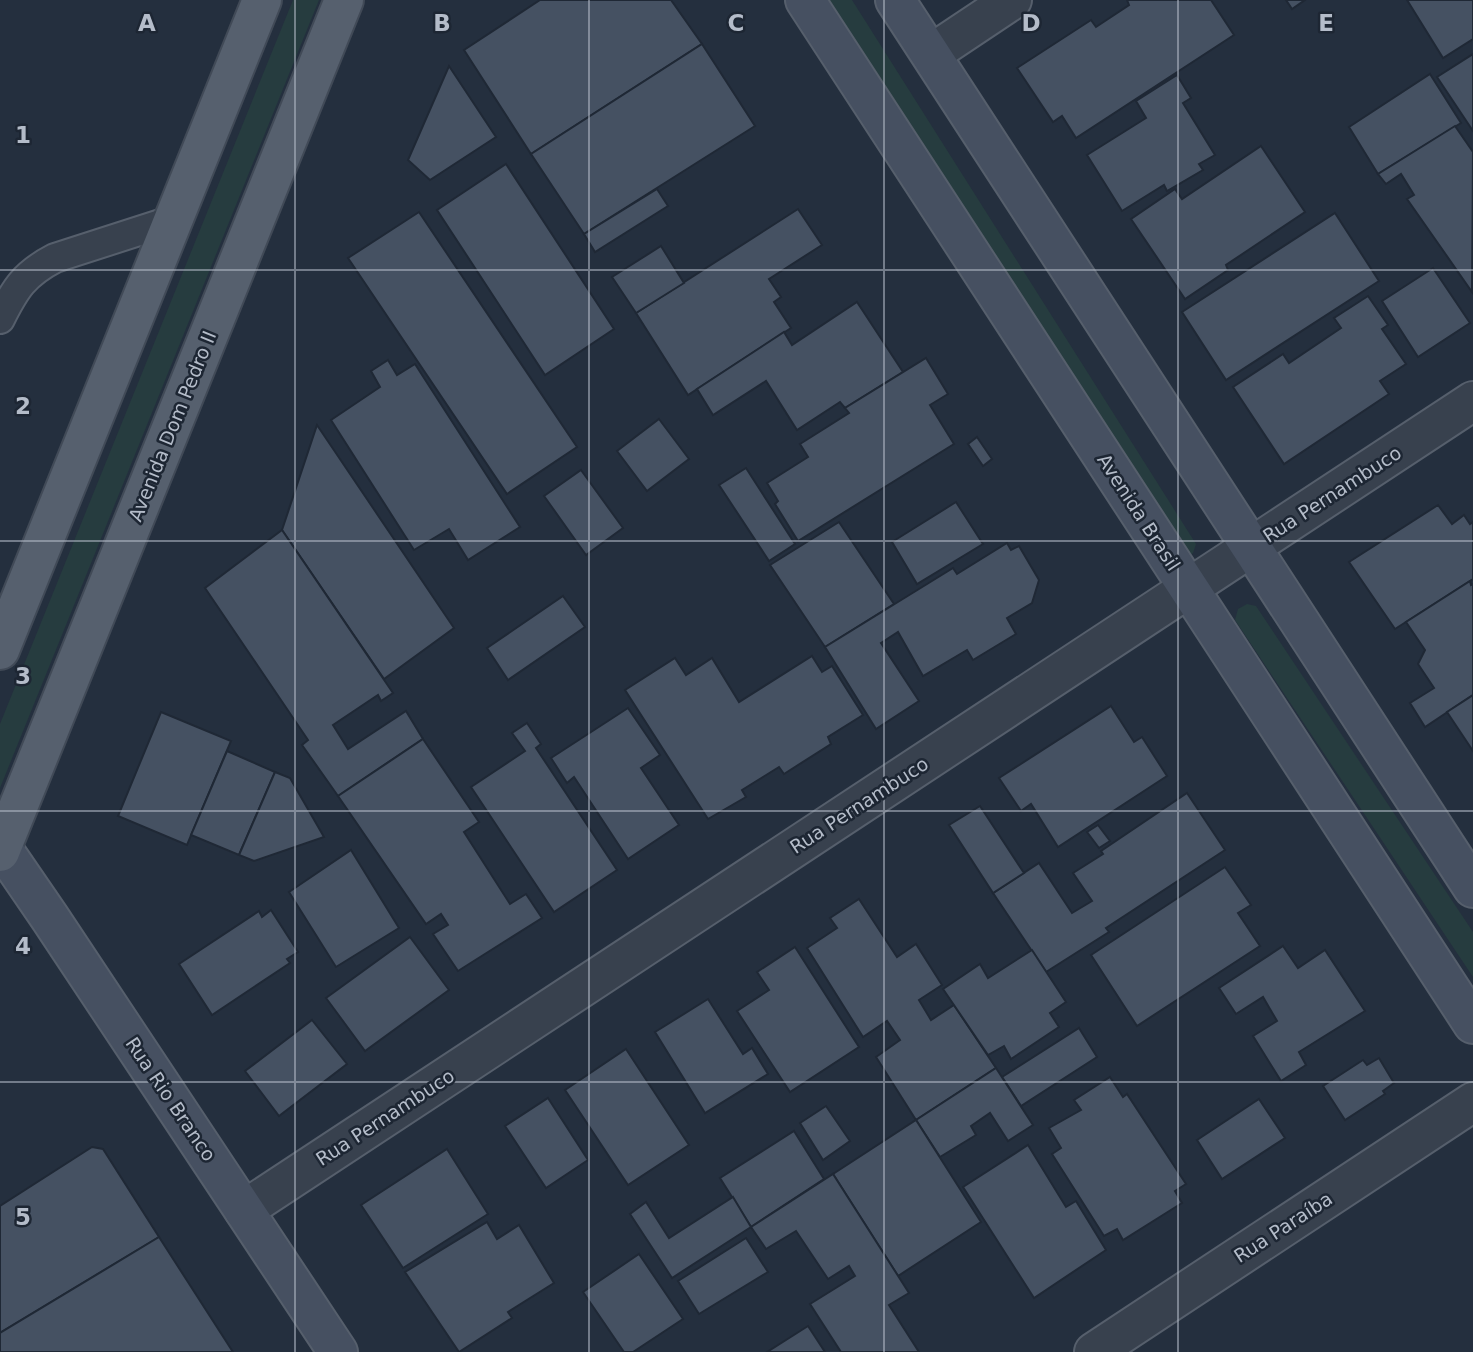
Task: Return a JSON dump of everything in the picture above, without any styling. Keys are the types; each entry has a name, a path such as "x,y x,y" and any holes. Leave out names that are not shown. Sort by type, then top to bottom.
{"main road":[{"path":"0,650 262,0"},
{"name":"Avenida Dom Pedro II","path":"1,850 344,0"},
{"name":"Avenida Brasil","path":"806,0 1473,1024"},
{"path":"895,0 1473,888"},
{"name":"Rua Rio Branco","path":"1,850 338,1352"}],"street":[{"path":"931,54 1012,0"},
{"name":"Rua Pernambuco","path":"244,1210 1473,401"},
{"name":"Rua Paraíba","path":"1094,1352 1473,1102"}],"lane":[{"path":"0,319 16,288 40,266 55,258 173,220"}],"green space":[{"path":"293,0 319,0 0,788 0,724"},
{"path":"822,0 852,0 1196,544 1193,553 1184,559"},
{"path":"1247,604 1256,606 1473,932 1473,977 1235,620 1238,609"}],"building":[{"path":"540,0 671,0 702,44 531,154 464,50"},
{"path":"1127,0 1211,0 1234,35 1076,138 1062,116 1053,122 1017,68 1091,20 1096,27 1129,5"},
{"path":"1286,0 1305,0 1292,9"},
{"path":"1407,0 1473,0 1473,39 1443,58"},
{"path":"702,44 755,126 584,234 531,154"},
{"path":"1473,54 1473,131 1437,77"},
{"path":"449,66 496,137 430,180 408,160"},
{"path":"1430,74 1461,123 1378,174 1349,127"},
{"path":"1177,75 1191,98 1183,103 1215,155 1199,164 1203,170 1167,191 1164,185 1122,211 1087,155 1146,118 1136,101"},
{"path":"1455,126 1473,152 1472,292 1407,199 1414,195 1401,174 1386,184 1378,174"},
{"path":"1261,146 1305,212 1226,265 1228,270 1185,299 1131,219 1175,189 1182,199"},
{"path":"506,164 614,329 545,375 437,210"},
{"path":"657,189 668,206 595,252 584,234"},
{"path":"798,209 822,245 769,279 781,297 774,302 791,328 688,395 636,313"},
{"path":"419,212 577,447 507,494 348,258"},
{"path":"1335,213 1379,281 1226,380 1182,312"},
{"path":"661,246 684,283 636,313 612,277"},
{"path":"1433,268 1470,323 1418,357 1382,301"},
{"path":"1368,296 1388,325 1382,329 1406,364 1380,381 1389,394 1284,464 1233,387 1283,354 1289,363 1341,328 1334,318"},
{"path":"857,302 903,372 845,408 840,402 797,430 766,381 713,415 697,389 784,332 792,345"},
{"path":"926,358 948,394 930,405 954,444 798,541 775,504 778,501 767,483 808,457 800,444 849,413 845,408"},
{"path":"388,360 397,375 415,364 520,527 468,560 449,529 414,550 331,420 380,387 371,371"},
{"path":"659,419 689,459 647,491 617,451"},
{"path":"317,425 454,628 384,679 282,530"},
{"path":"977,437 992,459 983,466 968,444"},
{"path":"746,468 795,544 769,561 719,485"},
{"path":"581,470 623,528 586,555 544,496"},
{"path":"956,502 983,544 917,584 892,542"},
{"path":"1438,505 1452,524 1464,515 1470,524 1473,522 1473,579 1395,629 1349,562"},
{"path":"839,522 894,604 825,647 770,565"},
{"path":"282,530 393,693 381,701 378,695 333,725 348,749 406,711 423,739 338,796 302,745 308,740 205,588"},
{"path":"1007,543 1011,550 1019,546 1039,580 1032,603 1007,618 1016,634 973,660 967,650 923,676 898,632 881,643 919,701 876,729 825,647 953,568 957,574"},
{"path":"1470,581 1471,585 1473,584 1473,695 1425,727 1410,703 1434,688 1418,664 1425,650 1406,622"},
{"path":"563,596 585,627 508,680 487,648"},
{"path":"812,656 822,672 832,666 863,715 828,737 831,744 784,774 779,767 742,790 746,797 708,819 625,690 675,658 686,675 712,658 739,702"},
{"path":"1473,695 1473,751 1447,712"},
{"path":"1111,706 1134,742 1142,737 1167,776 1058,847 1031,804 1021,811 999,778"},
{"path":"628,708 660,755 641,768 679,825 628,859 574,777 567,783 551,758"},
{"path":"161,712 231,741 187,845 118,816"},
{"path":"527,723 541,744 536,748 617,870 554,912 471,787 525,751 512,733"},
{"path":"423,739 479,822 464,832 510,904 526,894 542,918 458,971 433,934 448,925 441,914 426,924 338,796"},
{"path":"227,751 275,772 239,855 191,835"},
{"path":"275,772 290,778 324,837 254,861 239,855"},
{"path":"1187,793 1225,850 1106,928 1109,932 1046,972 993,893 1039,863 1072,913 1092,901 1073,873"},
{"path":"980,806 1024,873 993,893 949,825"},
{"path":"1098,825 1110,841 1099,848 1087,832"},
{"path":"351,850 399,928 336,967 289,892"},
{"path":"1225,867 1251,905 1238,913 1260,946 1137,1026 1091,955"},
{"path":"859,899 897,957 916,944 942,985 919,1000 931,1020 954,1005 996,1068 916,1120 876,1057 900,1040 887,1021 863,1037 807,948 837,928 830,918"},
{"path":"271,910 298,952 287,959 290,963 212,1015 179,964 259,911 262,917"},
{"path":"410,937 449,990 365,1051 326,998"},
{"path":"1283,946 1298,968 1325,950 1365,1011 1299,1052 1306,1065 1281,1081 1253,1036 1277,1021 1263,997 1236,1014 1219,988"},
{"path":"795,947 859,1047 790,1092 737,1011 769,990 757,972"},
{"path":"1032,950 1066,1002 1050,1013 1059,1027 1011,1059 1004,1046 988,1055 943,989 980,964 988,978"},
{"path":"708,999 743,1054 752,1048 768,1074 705,1113 655,1032"},
{"path":"312,1020 347,1064 279,1116 245,1071"},
{"path":"1079,1028 1097,1057 1021,1106 1002,1077"},
{"path":"626,1049 689,1145 628,1185 565,1090"},
{"path":"1379,1058 1394,1083 1383,1091 1385,1094 1345,1120 1323,1086 1363,1060 1367,1065"},
{"path":"996,1068 1033,1125 1008,1141 990,1113 971,1126 976,1135 940,1157 916,1120"},
{"path":"1110,1077 1123,1097 1127,1094 1186,1184 1175,1191 1182,1203 1123,1240 1117,1229 1104,1236 1052,1154 1061,1148 1049,1128 1081,1110 1074,1100"},
{"path":"548,1098 588,1160 546,1188 505,1126"},
{"path":"1259,1099 1285,1138 1222,1179 1197,1140"},
{"path":"826,1106 850,1141 823,1160 800,1123"},
{"path":"916,1120 981,1222 898,1276 833,1174"},
{"path":"794,1131 824,1179 751,1227 720,1178"},
{"path":"1028,1145 1066,1207 1076,1201 1106,1250 1034,1298 963,1187"},
{"path":"92,1147 103,1149 159,1237 0,1333 0,1206"},
{"path":"447,1149 488,1214 403,1268 361,1205"},
{"path":"833,1174 909,1293 889,1305 919,1352 841,1352 810,1304 855,1276 849,1266 828,1279 796,1231 766,1249 751,1227"},
{"path":"733,1197 751,1227 672,1278 630,1214 646,1202 669,1238"},
{"path":"487,1222 497,1239 519,1225 554,1283 508,1312 512,1318 459,1352 405,1272"},
{"path":"159,1237 233,1352 0,1352 0,1333"},
{"path":"746,1238 768,1272 699,1314 678,1281"},
{"path":"639,1254 683,1319 633,1352 624,1352 583,1292"},
{"path":"808,1326 825,1352 767,1352"}]}
